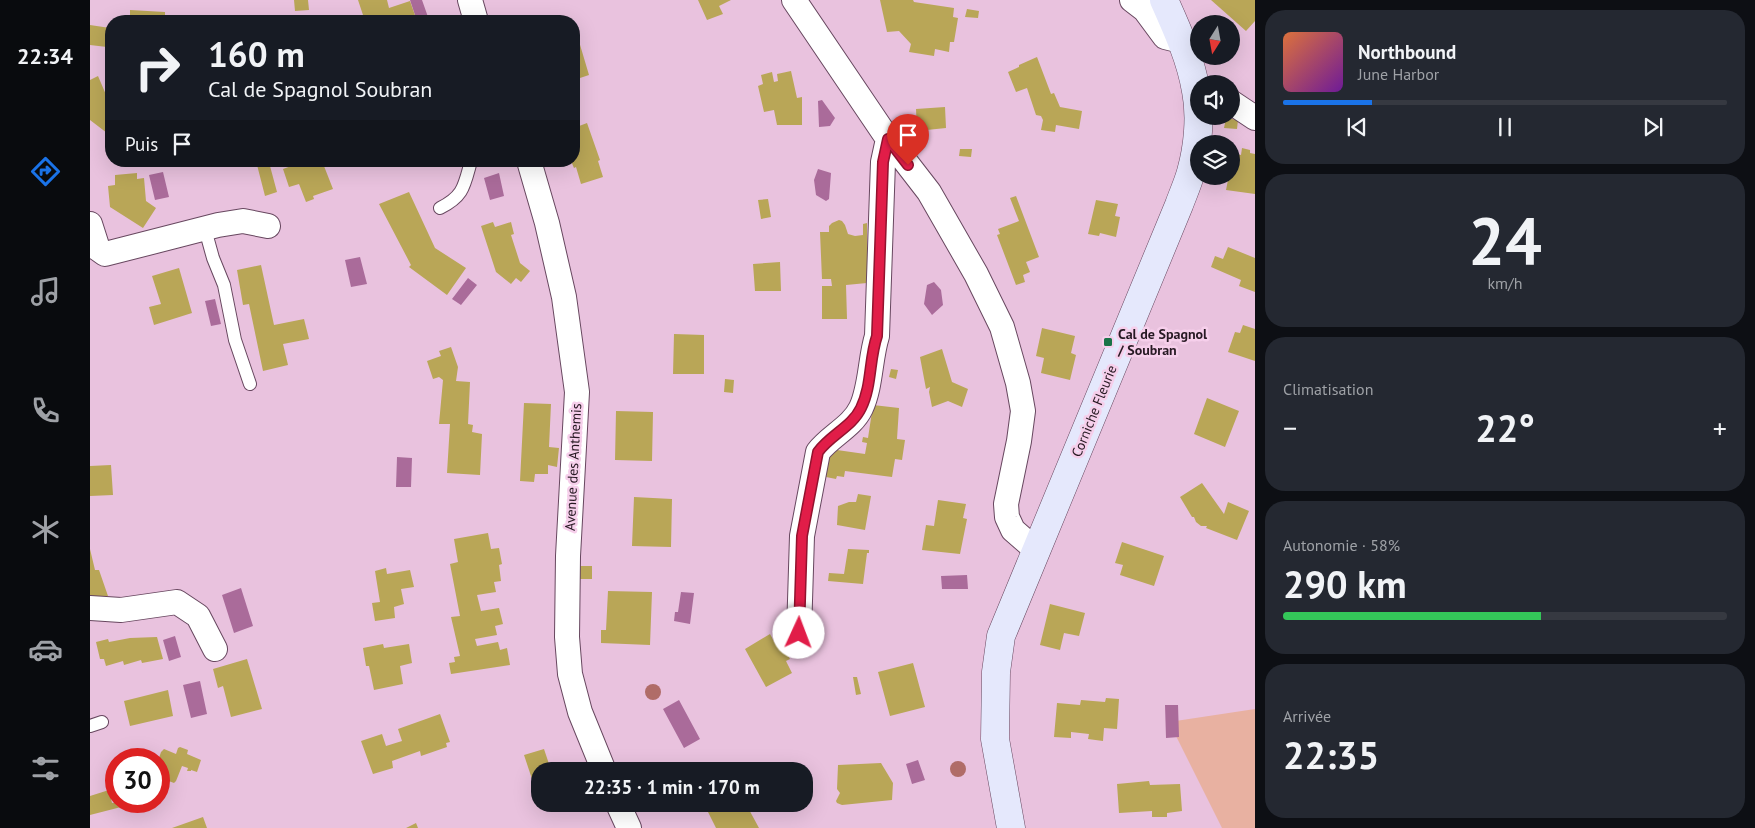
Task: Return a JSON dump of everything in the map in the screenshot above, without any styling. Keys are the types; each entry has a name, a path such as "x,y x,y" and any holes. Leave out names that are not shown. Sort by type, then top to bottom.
{"main road":[{"name":"Corniche Fleurie","path":"1164,0 1192,75"},
{"name":"Corniche Fleurie","path":"1011,828 995,739 996,672 1001,636 1179,205 1191,171 1197,125"}],"street":[{"path":"470,0 474,15"},
{"path":"794,0 888,139 929,192 976,274 1002,328 1018,383 1022,410 1019,441 1006,504 1006,517 1012,530 1036,550"},
{"path":"1132,0 1145,10 1165,37 1180,41"},
{"path":"1240,108 1255,118"},
{"path":"799,633 802,536 818,452 825,442 849,424 861,408 877,336 883,162 888,139"},
{"name":"Avenue des Anthemis","path":"531,167 547,222 564,297 577,392 568,556 567,636 570,674 580,712 600,762"},
{"path":"90,224 98,249 105,254 243,221 268,226"},
{"path":"90,608 121,610 177,602 198,616 215,649"},
{"path":"622,812 629,828"}],"lane":[{"path":"440,208 453,202 461,194 469,167"},
{"path":"206,229 213,258 224,285 235,340 250,384"}],"shaded area":[{"path":"410,0 422,0 427,15 415,15"},
{"path":"822,100 835,118 830,126 819,127 818,101"},
{"path":"818,169 831,173 829,199 826,201 816,195 814,180"},
{"path":"163,172 169,197 155,200 149,175"},
{"path":"499,173 504,196 490,200 484,178"},
{"path":"360,257 367,284 351,287 345,260"},
{"path":"468,278 477,285 461,305 452,299"},
{"path":"934,282 941,290 943,305 932,315 924,304 927,285"},
{"path":"215,299 221,324 211,326 205,301"},
{"path":"397,457 412,458 411,487 396,487"},
{"path":"967,575 968,589 942,589 941,576"},
{"path":"241,588 253,626 234,633 222,595"},
{"path":"681,592 694,593 690,624 674,621 675,612 678,612"},
{"path":"175,636 181,657 169,661 163,640"},
{"path":"200,681 207,714 191,718 183,685"},
{"path":"679,700 700,739 684,748 663,709"},
{"path":"1165,705 1178,705 1179,737 1166,738"},
{"path":"1255,709 1255,828 1222,828 1169,722"},
{"path":"918,760 925,780 912,784 906,764"}],"building":[{"path":"294,0 308,0 309,10 295,11"},
{"path":"358,0 387,0 389,8 410,1 415,15 363,15"},
{"path":"698,0 731,0 719,6 723,14 707,20"},
{"path":"880,0 913,0 914,2 954,8 953,17 958,18 954,42 950,42 949,52 935,49 934,56 909,52 911,44 899,31 887,32"},
{"path":"1211,0 1255,0 1255,21 1246,31 1240,26 1240,15 1228,15"},
{"path":"967,9 979,11 978,18 965,17"},
{"path":"130,10 165,12 165,15 130,15"},
{"path":"90,25 105,27 105,47 90,45"},
{"path":"580,45 589,75 580,78"},
{"path":"1037,57 1051,94 1054,93 1060,107 1082,111 1079,129 1056,125 1055,132 1041,130 1043,120 1041,116 1036,115 1027,88 1016,92 1008,72"},
{"path":"791,71 797,98 802,97 802,125 777,125 774,110 764,112 758,86 763,84 761,75 772,72 774,82 778,81 777,74"},
{"path":"98,76 105,92 105,131 90,120 90,80"},
{"path":"945,107 946,128 917,131 916,109"},
{"path":"587,123 600,160 598,161 603,177 581,184 576,167 580,167 580,126"},
{"path":"1225,125 1237,125 1237,129 1224,128"},
{"path":"1242,148 1250,150 1250,153 1255,154 1255,194 1226,190 1227,185 1240,185"},
{"path":"960,149 972,149 971,157 959,156"},
{"path":"258,167 270,167 277,192 265,196"},
{"path":"288,167 324,167 333,189 313,196 314,199 306,202 299,184 289,187 283,169"},
{"path":"137,173 137,179 144,178 146,201 156,208 143,228 110,207 108,186 115,185 115,175"},
{"path":"409,192 435,248 466,268 447,295 409,267 411,265 379,204"},
{"path":"1016,196 1039,257 1026,262 1030,272 1023,275 1025,282 1016,285 997,235 1000,234 998,229 1019,221 1010,198"},
{"path":"768,199 771,217 761,219 758,200"},
{"path":"1096,200 1118,204 1115,216 1120,217 1116,237 1100,233 1099,236 1088,234"},
{"path":"839,220 845,225 848,234 855,236 863,235 863,224 867,223 867,283 846,285 847,319 822,319 822,286 832,286 831,279 822,279 820,232 829,232 829,226"},
{"path":"493,222 495,227 511,222 514,234 511,235 520,263 530,271 521,282 516,278 511,284 496,272 481,226"},
{"path":"1228,247 1255,258 1255,292 1239,286 1241,280 1211,267 1215,256 1223,259"},
{"path":"780,262 781,291 755,291 753,264"},
{"path":"261,265 274,325 304,319 309,339 283,344 288,365 263,371 249,304 243,305 237,270"},
{"path":"179,268 192,313 154,325 149,307 161,304 152,276"},
{"path":"1243,325 1255,329 1255,361 1228,352 1235,332 1240,333"},
{"path":"1042,328 1075,336 1071,353 1076,355 1070,380 1041,373 1044,358 1036,356"},
{"path":"674,334 704,335 704,374 673,374"},
{"path":"451,347 458,367 456,381 470,382 468,424 473,425 472,432 482,434 480,475 447,473 450,424 439,424 443,380 439,377 433,379 427,361 441,356 439,351"},
{"path":"942,349 952,382 968,389 962,407 948,401 932,407 930,387 926,389 920,357"},
{"path":"891,369 898,370 896,379 889,377"},
{"path":"725,379 734,380 733,393 724,392"},
{"path":"1207,398 1239,411 1225,447 1194,434"},
{"path":"524,403 551,404 549,447 559,448 557,467 548,465 548,474 535,474 534,482 520,481"},
{"path":"873,405 899,408 897,439 905,440 902,460 895,459 892,477 845,471 844,477 837,476 836,479 826,477 830,449 865,454 867,443 862,442 863,437 868,438"},
{"path":"616,411 653,412 652,461 615,460"},
{"path":"111,465 113,495 90,496 90,466"},
{"path":"1202,483 1224,514 1228,502 1249,511 1237,540 1206,528 1207,526 1201,526 1192,517 1180,497"},
{"path":"858,494 871,496 865,530 837,525 838,506 849,502 856,502"},
{"path":"634,497 672,499 671,547 632,546"},
{"path":"938,500 966,504 963,518 967,519 960,554 922,550 926,525 934,526"},
{"path":"488,533 491,549 499,548 502,564 499,565 501,581 494,582 496,592 477,595 481,611 499,608 503,624 495,626 497,635 475,639 477,646 498,642 500,650 507,648 510,665 451,674 449,663 455,662 454,657 460,656 451,617 460,616 450,564 458,562 454,539"},
{"path":"1122,542 1164,556 1154,586 1120,575 1123,565 1115,563"},
{"path":"90,549 95,570 99,570 108,596 92,598 90,595"},
{"path":"848,549 869,550 863,584 828,581 829,573 844,574"},
{"path":"579,566 592,566 592,579 579,579"},
{"path":"386,568 387,574 410,570 414,587 401,589 404,604 394,607 395,618 375,621 372,603 380,602 375,571"},
{"path":"608,591 652,592 650,645 601,643 601,630 606,630"},
{"path":"1050,604 1085,613 1079,636 1064,633 1060,650 1040,645"},
{"path":"770,634 776,645 781,643 790,659 786,661 792,673 766,687 745,649"},
{"path":"157,637 163,659 142,663 141,660 124,665 123,661 106,666 104,659 100,659 96,642 108,639 109,642 130,638"},
{"path":"383,644 384,648 409,644 412,663 400,666 403,684 374,690 369,666 366,666 363,648"},
{"path":"247,659 262,709 231,717 223,686 218,688 213,669"},
{"path":"913,663 925,707 890,716 878,672"},
{"path":"853,677 857,677 861,694 856,695"},
{"path":"168,690 173,716 130,726 124,701"},
{"path":"1106,698 1119,699 1117,729 1104,728 1103,741 1088,739 1089,734 1071,732 1071,738 1054,737 1057,703 1080,705 1081,700 1105,702"},
{"path":"440,714 450,742 446,743 447,747 421,756 420,751 392,761 393,768 373,774 361,741 382,734 386,746 402,741 398,729"},
{"path":"178,748 188,750 187,754 201,760 197,772 187,771 188,768 182,766 174,783 170,782 170,752 176,754"},
{"path":"544,749 548,762 531,762 531,776 524,755"},
{"path":"881,763 893,783 892,800 842,805 837,803 836,801 840,793 837,789 838,765"},
{"path":"1149,781 1150,785 1180,784 1182,811 1167,813 1167,817 1152,817 1152,811 1119,813 1117,784"},
{"path":"105,791 105,811 90,815 90,796"},
{"path":"708,812 750,812 759,828 716,828"},
{"path":"203,817 207,828 172,828"},
{"path":"416,823 418,828 406,828"}],"place":[{"name":"Cal de Spagnol / Soubran","path":"1108,342"}],"route":[{"path":"799,633 802,536 818,452 825,442 849,424 861,408 877,336 883,162 888,139 908,165"}]}
